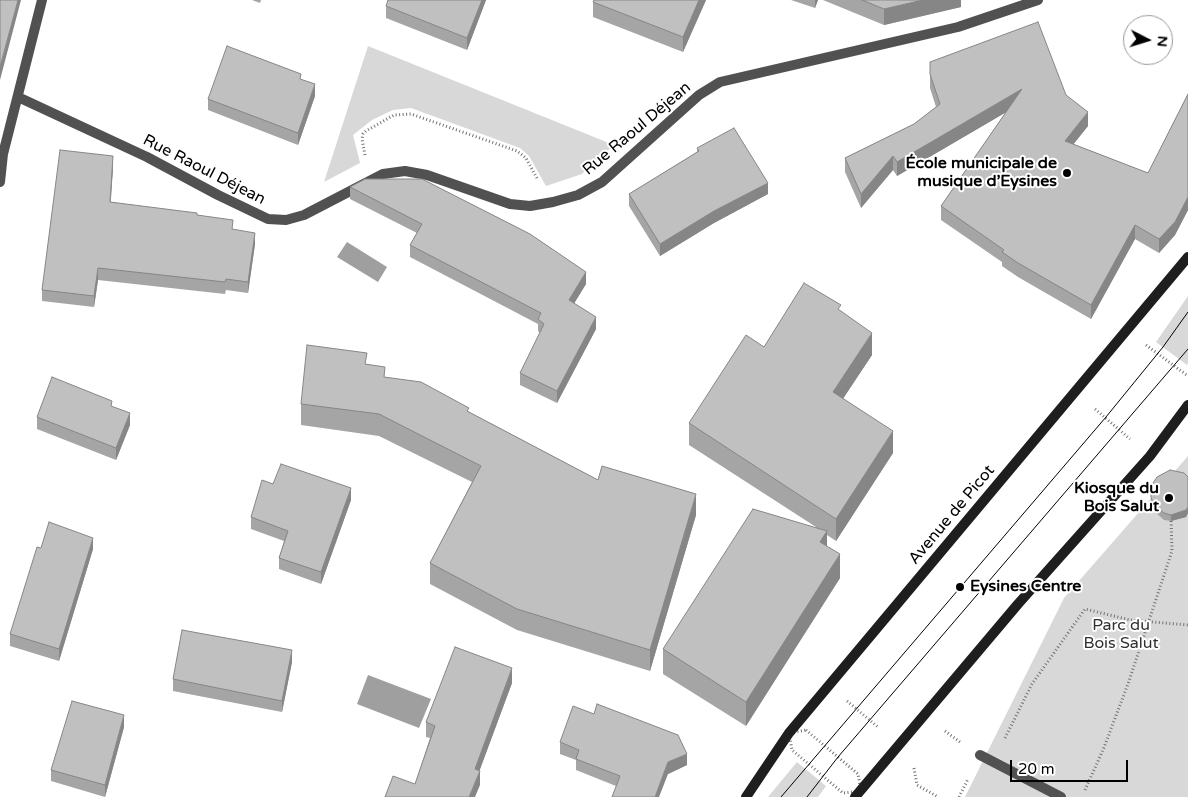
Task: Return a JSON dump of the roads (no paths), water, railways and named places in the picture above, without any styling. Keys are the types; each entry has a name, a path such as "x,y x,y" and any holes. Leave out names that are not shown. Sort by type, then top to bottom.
{"street":[{"path":"0,182 1,154 18,97 42,0"},
{"name":"Rue Raoul Déjean","path":"18,97 147,157 268,219 286,220 304,215 383,174 405,171 427,175 510,204 530,206 578,195 602,182 699,95 720,82 958,28 1038,0"},
{"name":"Avenue de Picot","path":"746,797 789,733 828,685 1188,257"},
{"path":"858,794 1018,604 1150,456 1188,405"},
{"path":"980,755 1061,797"}],"tram line":[{"path":"781,797 1106,417 1163,347 1188,312"},
{"path":"807,797 838,757 1188,349"}],"place":[{"name":"École municipale de musique d’Eysines","path":"1067,173"},
{"name":"Kiosque du Bois Salut","path":"1169,498"},
{"name":"Eysines Centre","path":"960,587"}],"park label":[{"name":"Parc du Bois Salut","path":"1121,635"}]}
